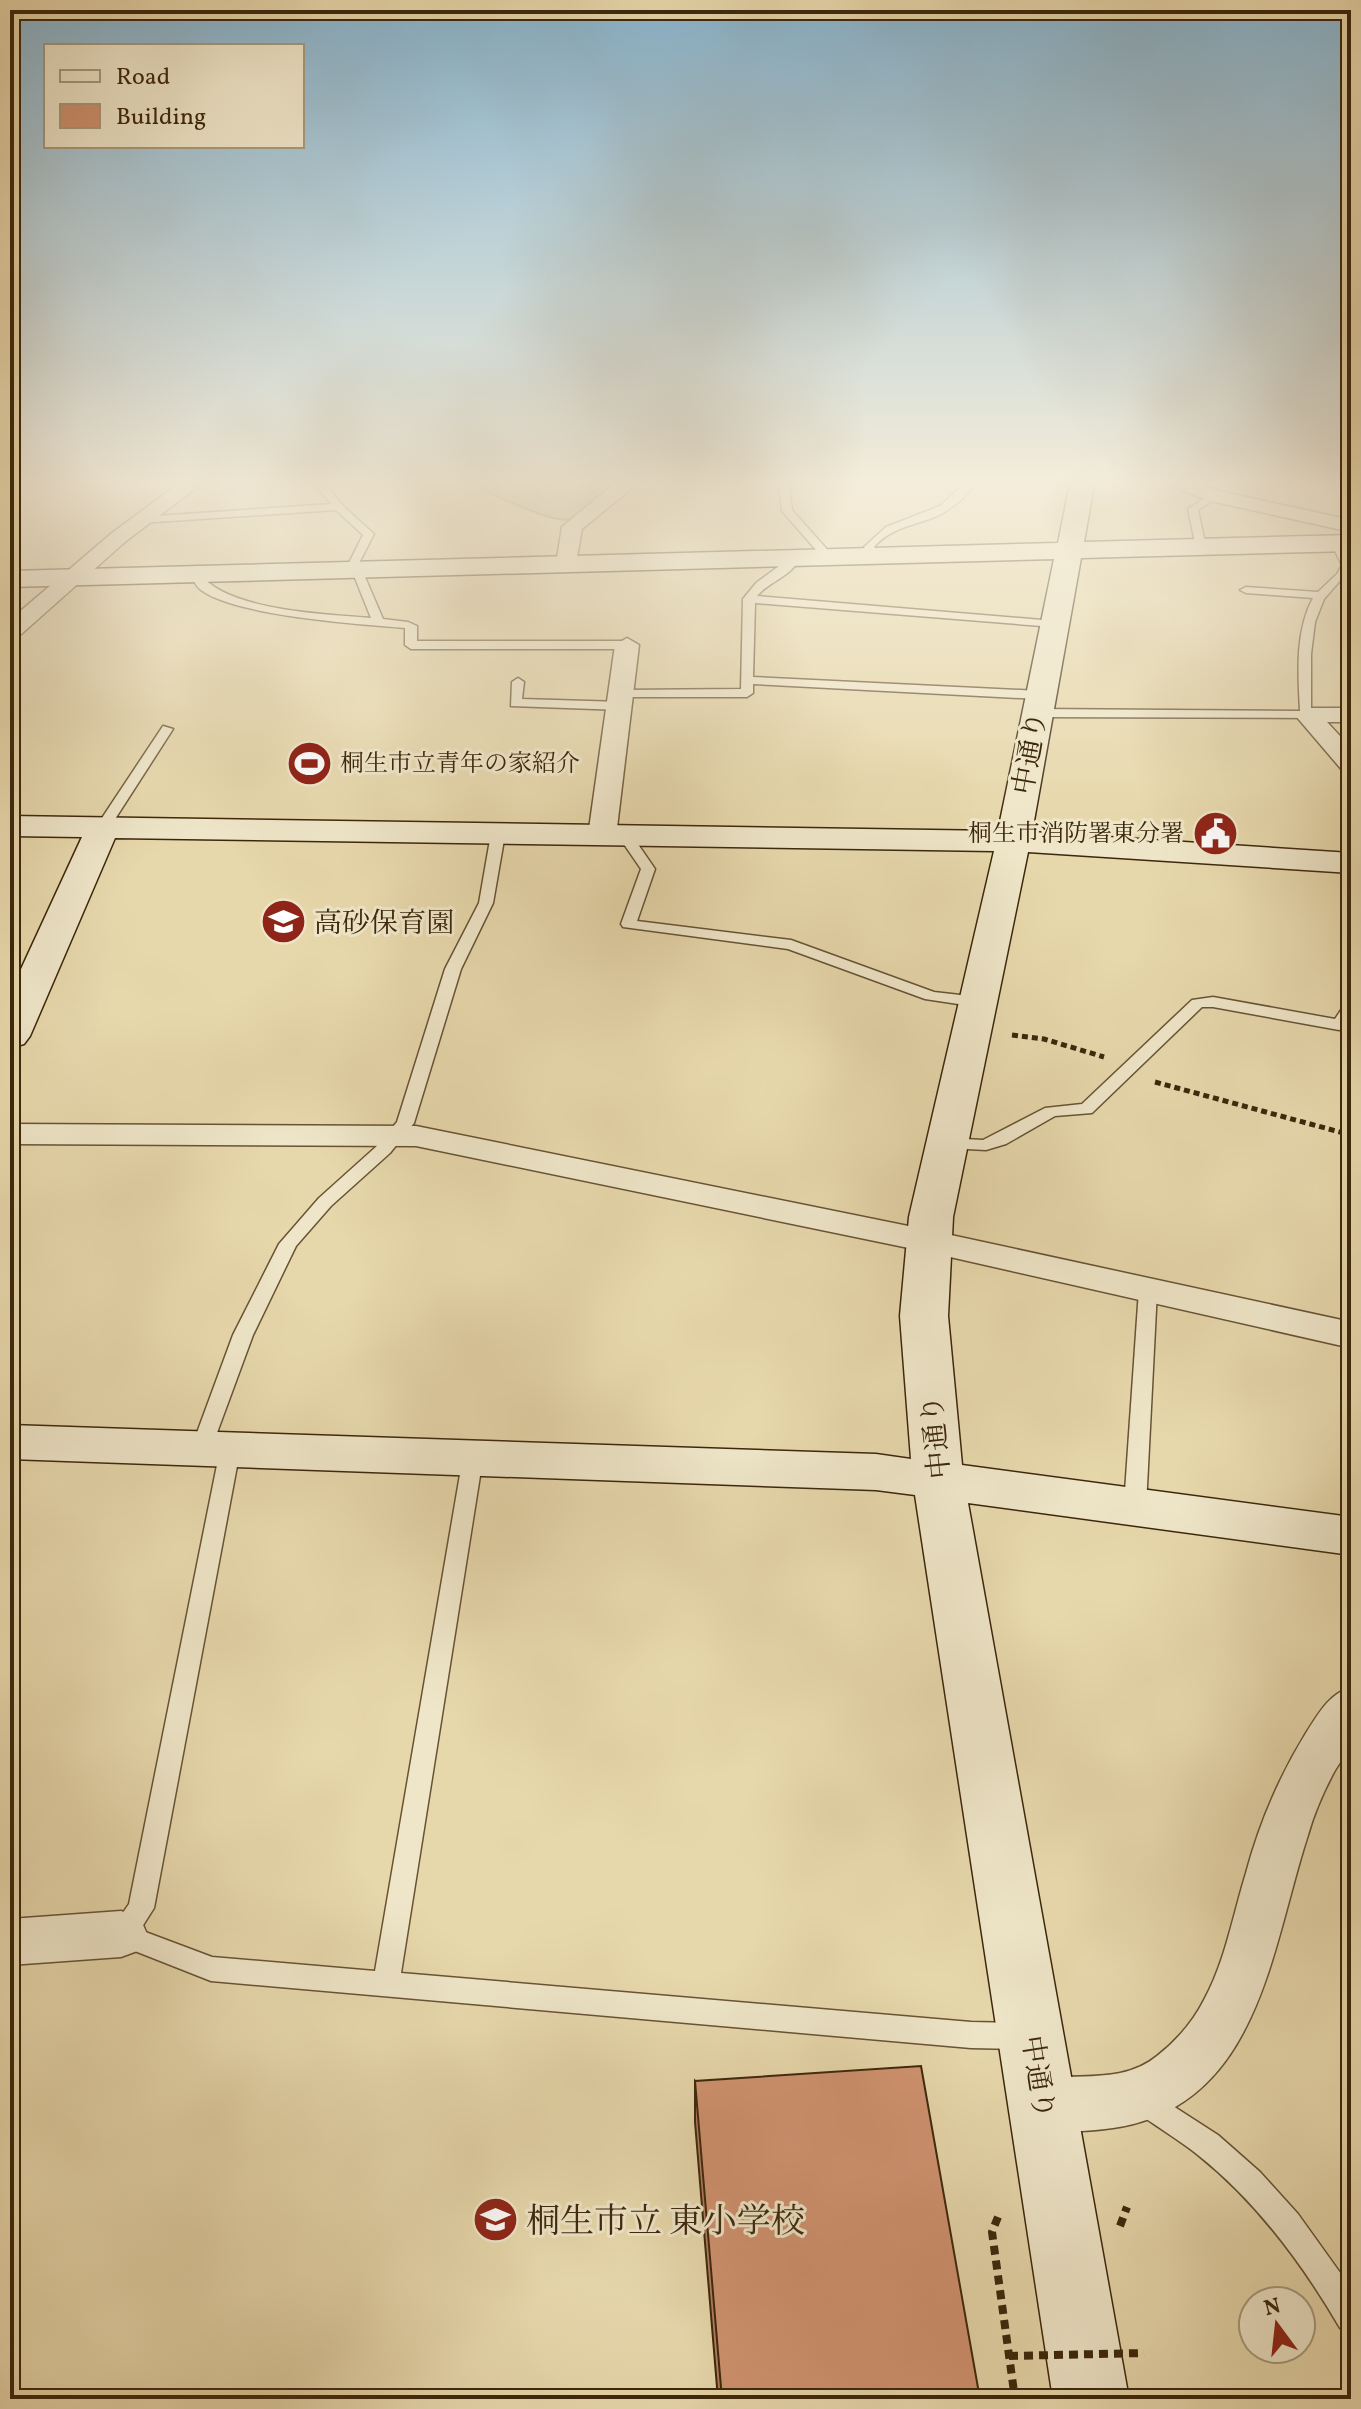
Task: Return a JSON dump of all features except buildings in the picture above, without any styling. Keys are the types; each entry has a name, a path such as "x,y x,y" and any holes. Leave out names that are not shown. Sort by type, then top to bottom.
{"street":[{"path":"10,632 58,591"},
{"name":"中通り","path":"1061,591 1013,841 928,1241 924,1316 938,1479 1091,2399"},
{"path":"614,836 627,645"},
{"path":"1307,715 1351,715"},
{"path":"1307,715 1351,764"},
{"path":"10,826 1013,841 1351,863"},
{"path":"10,1036 103,827"},
{"path":"10,1134 397,1134 585,1169 928,1241 1351,1335"},
{"path":"10,1442 828,1469 938,1479 1351,1536"},
{"path":"1043,2104 1107,2102 1138,2096 1174,2075 1193,2057 1227,2012 1296,1802 1319,1751 1351,1706"},
{"path":"10,1942 121,1934"}],"lane":[{"path":"208,591 225,598 309,614 413,628 411,645 627,645"},
{"path":"365,591 378,622"},
{"path":"518,682 515,703 747,693 746,636 749,599 755,591"},
{"path":"1267,591 1320,595 1325,591"},
{"path":"748,680 1038,704 1307,715 1306,649 1320,595"},
{"path":"749,599 1054,624"},
{"path":"103,827 167,729"},
{"path":"498,834 486,903 453,969 405,1123 325,1202 288,1244 243,1335 215,1449 141,1908 121,1934 211,1969 971,2035 1032,2037"},
{"path":"614,836 648,869 628,924 791,945 931,996 975,1016"},
{"path":"947,1143 983,1146 999,1141 1036,1114 1060,1109 1086,1109 1198,1003 1213,1002 1339,1025 1351,1007"},
{"path":"1135,1506 1148,1290"},
{"path":"386,1983 473,1457"},
{"path":"1138,2096 1208,2145 1251,2184 1309,2254 1351,2317"}],"path":[{"path":"975,1016 1233,1106 1351,1135"},
{"path":"1119,2229 1127,2207"},
{"path":"998,2217 992,2232 1015,2399"},
{"path":"1009,2356 1144,2353"}],"place":[{"name":"桐生市立青年の家紹介","path":"309,763"},
{"name":"桐生市消防署東分署","path":"1215,833"},
{"name":"高砂保育園","path":"283,922"},
{"name":"桐生市立 東小学校","path":"495,2220"}]}
